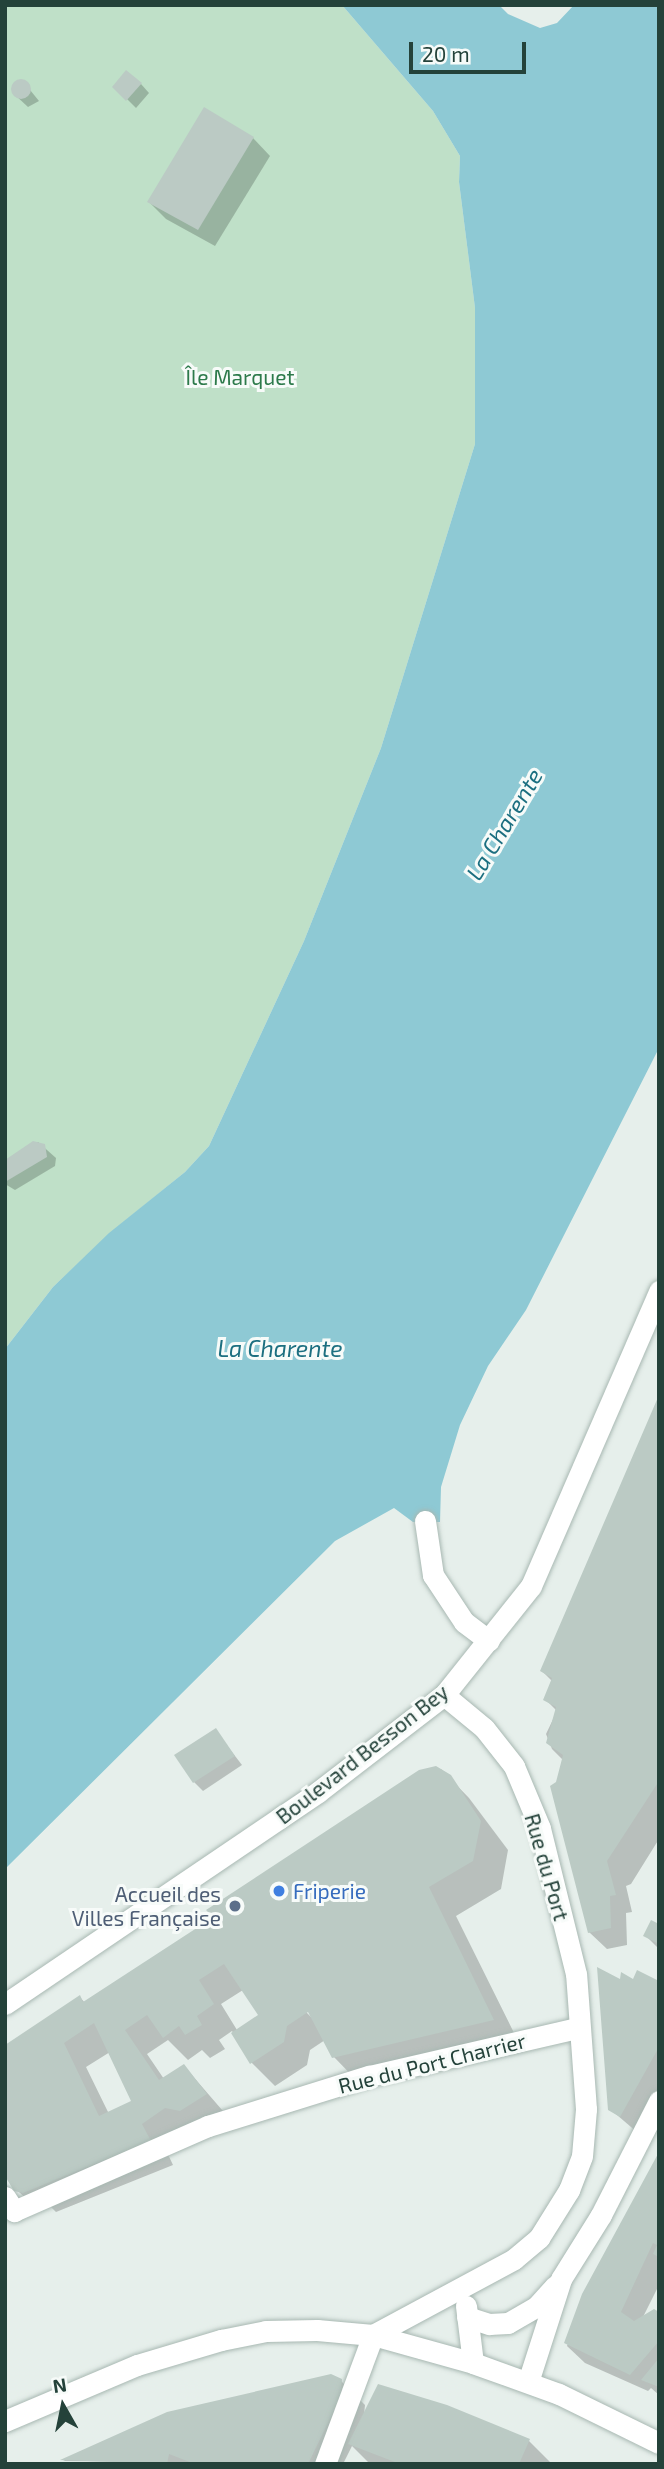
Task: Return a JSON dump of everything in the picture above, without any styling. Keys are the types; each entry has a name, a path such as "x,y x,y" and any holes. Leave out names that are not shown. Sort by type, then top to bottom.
{"street":[{"name":"Boulevard Besson Bey","path":"5,2004 318,1792 444,1695 531,1586 659,1291"},
{"path":"425,1521 432,1575 464,1622 489,1641"},
{"name":"Rue du Port","path":"444,1695 484,1728 514,1766 540,1828 576,1973 577,2028"},
{"path":"325,2464 373,2335 413,2310 463,2288 514,2259 539,2238 569,2190 582,2156 586,2109 577,2028"},
{"name":"Rue du Port Charrier","path":"5,2197 14,2211 208,2126 369,2076 577,2028"},
{"path":"467,2317 489,2324 508,2323 537,2306 561,2279 601,2215 659,2101"},
{"path":"528,2382 561,2279"},
{"path":"463,2288 473,2363"},
{"path":"5,2421 137,2365 221,2340 266,2331 373,2335 473,2363 528,2382 659,2443"}],"green space":[{"name":"Île Marquet","path":"5,5 342,5 433,111 460,156 459,182 475,308 475,444 381,748 304,941 209,1146 185,1172 110,1233 53,1287 5,1349"}],"water":[{"name":"La Charente","path":"342,5 499,5 508,14 540,28 557,23 574,5 659,5 659,1048 526,1310 488,1366 460,1425 441,1487 440,1522 413,1522 394,1508 335,1541 5,1869 5,1349 53,1287 109,1233 185,1172 209,1146 304,941 381,748 475,444 475,308 459,182 460,156 433,111"}],"building":[{"path":"126,70 142,83 126,101 112,87"},
{"path":"17,79 25,79 31,89 25,99 17,99 11,93 11,85"},
{"path":"204,107 254,137 198,230 147,202"},
{"path":"33,1141 45,1144 47,1157 5,1182 5,1160"},
{"path":"659,1395 659,1781 607,1861 616,1895 610,1896 611,1928 588,1933 550,1786 556,1782 563,1755 546,1743 556,1707 543,1700 552,1678 540,1671"},
{"path":"216,1728 235,1756 193,1783 174,1755"},
{"path":"436,1766 451,1775 481,1821 473,1861 429,1887 494,2020 332,2058 308,2012 287,2026 284,2042 250,2064 231,2033 258,2015 224,1964 199,1980 214,2004 197,2016 202,2025 185,2035 179,2026 163,2038 147,2015 125,2030 159,2080 184,2064 207,2094 180,2111 165,2108 142,2124 151,2141 23,2193 14,2191 5,2176 5,2045 80,1995 83,2002 209,1920 213,1917 206,1910 419,1770","holes":["94,2023 131,2101 99,2116 64,2043"]},
{"path":"651,1920 659,1924 659,1944 643,1936"},
{"path":"597,1967 620,1979 621,1972 633,1979 637,1970 659,1981 659,2047 620,2117 608,2110"},
{"path":"659,2152 659,2257 653,2254 657,2245 653,2243 621,2312 634,2321 654,2309 659,2312 659,2341 630,2375 564,2343 582,2294"},
{"path":"659,2358 659,2387 641,2380"},
{"path":"331,2374 342,2379 341,2396 308,2464 195,2464 169,2454 167,2464 60,2460 167,2412"},
{"path":"378,2384 447,2405 530,2439 519,2464 400,2464 348,2444"}],"place":[{"name":"Friperie","path":"279,1891"},
{"name":"Accueil des Villes Française","path":"235,1906"}]}
